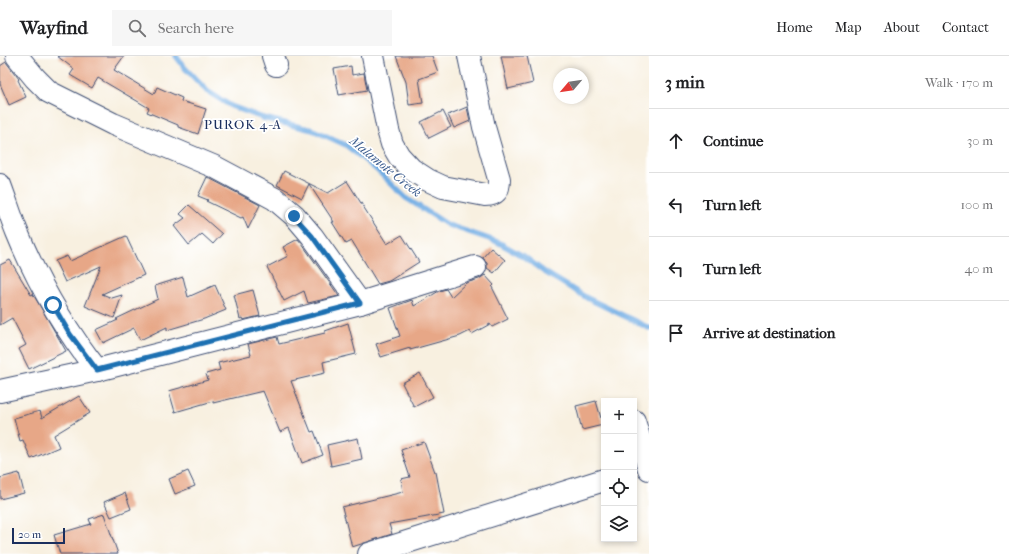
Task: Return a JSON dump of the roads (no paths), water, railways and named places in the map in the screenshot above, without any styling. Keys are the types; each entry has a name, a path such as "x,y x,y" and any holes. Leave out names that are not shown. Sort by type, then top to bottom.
{"street":[{"path":"17,56 49,92 113,124 215,168 275,199 294,216 312,236 360,303"},
{"path":"373,56 388,130 392,144 399,156 411,168 428,180 443,187 486,196 495,194 498,191 499,179 484,127 470,56"},
{"path":"0,186 16,231 33,268 70,334 97,370"},
{"path":"0,392 97,370 360,303 475,267"},
{"path":"637,434 644,468"},
{"path":"369,554 601,481"}],"waterway":[{"name":"Malamote Creek","path":"176,56 184,67 207,91 231,106 263,118 313,130 346,145 376,169 406,198 448,225 498,242 526,258 543,271 587,298 649,328"}],"district":[{"name":"PUROK 4-A","path":"243,124"}]}
